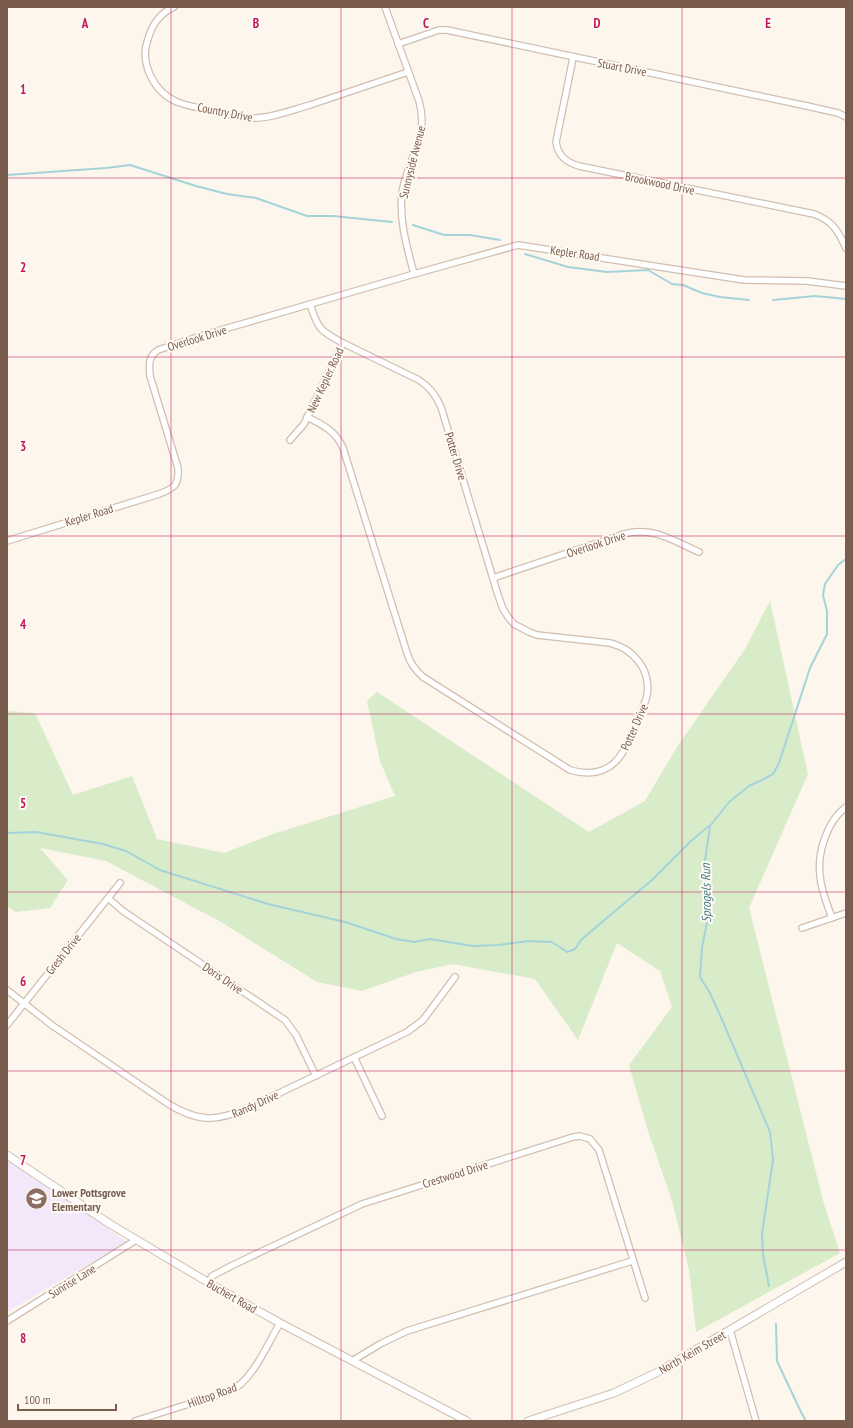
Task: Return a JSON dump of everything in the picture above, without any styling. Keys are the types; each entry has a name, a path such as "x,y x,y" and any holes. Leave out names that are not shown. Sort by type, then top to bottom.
{"street":[{"name":"Country Drive","path":"174,7 162,14 153,26 147,42 146,60 151,75 160,89 171,98 183,104 246,118 263,118 288,112 408,72"},
{"name":"Sunnyside Avenue","path":"385,7 419,101 422,120 418,146 404,183 401,204 404,235 414,274"},
{"name":"Stuart Drive","path":"398,44 439,30 448,30 574,58 807,106 833,112 846,117"},
{"name":"Brookwood Drive","path":"574,58 556,142 558,152 564,160 574,165 816,215 828,221 837,229 846,248"},
{"name":"Kepler Road","path":"310,304 518,245 744,280 807,281 846,286"},
{"name":"New Kepler Road","path":"290,440 300,430 343,343 327,335 319,328 310,304"},
{"name":"Overlook Drive","path":"171,489 178,480 178,468 150,376 149,361 153,354 158,350 181,342 310,304"},
{"name":"Potter Drive","path":"307,417 329,429 337,436 343,448 407,653 414,668 423,677 564,767 581,772 595,772 608,768 618,759 626,748 646,700 647,684 645,673 640,663 630,651 614,644 537,635 519,628 511,620 503,609 441,407 434,394 419,380 343,343"},
{"name":"Kepler Road","path":"7,541 171,489"},
{"name":"Overlook Drive","path":"493,578 624,534 638,531 654,533 699,552"},
{"path":"832,918 820,882 820,863 827,831 833,820 846,807"},
{"name":"Gresh Drive","path":"7,1025 120,883"},
{"name":"Doris Drive","path":"108,898 123,911 282,1017 296,1035 316,1076"},
{"path":"802,928 846,913"},
{"name":"Randy Drive","path":"7,990 53,1026 170,1105 182,1112 197,1117 214,1118 227,1116 316,1076 407,1032 422,1020 454,977"},
{"path":"354,1057 382,1116"},
{"name":"Crestwood Drive","path":"208,1282 212,1276 233,1265 362,1204 580,1136 590,1138 599,1150 632,1262 645,1298"},
{"name":"Buchert Road","path":"7,1155 110,1224 208,1282 280,1323 467,1421"},
{"name":"Sunrise Lane","path":"7,1321 136,1240"},
{"path":"352,1361 380,1344 407,1331 632,1262"},
{"name":"North Keim Street","path":"528,1421 597,1399 630,1386 658,1372 846,1262"},
{"name":"Hilltop Road","path":"135,1421 230,1391 241,1384 251,1372 280,1323"},
{"path":"730,1330 756,1421"}],"shaded area":[{"name":"Lower Pottsgrove Elementary","path":"7,1157 127,1242 7,1312"}],"green space":[{"path":"770,601 808,774 749,908 824,1204 840,1253 696,1332 689,1270 672,1201 647,1128 629,1065 672,1007 660,971 617,943 578,1040 535,979 453,964 416,972 362,991 317,982 221,922 106,861 40,848 68,880 50,908 16,912 7,906 7,711 35,713 73,795 132,776 157,839 224,853 273,834 395,796 380,761 367,701 377,692 589,832 645,801 677,747 745,649"}],"waterway":[{"path":"7,175 130,165 196,186 227,194 256,198 307,216 333,216 392,222"},
{"path":"413,225 444,235 470,235 500,240"},
{"path":"525,254 568,267 607,272 648,270 672,284 683,285 702,293 720,297 749,300"},
{"path":"773,300 815,296 846,299"},
{"name":"Sprogels Run","path":"769,1286 763,1254 762,1234 773,1160 770,1132 710,993 700,977 702,947 708,918 704,868 710,826 729,802 749,786 773,774 779,763 810,668 827,634 827,611 823,595 825,584 838,565 846,559"},
{"path":"7,833 36,832 103,844 126,851 160,870 268,904 345,922 396,939 414,942 430,939 473,946 498,945 529,941 552,942 567,952 575,949 582,939 652,880 691,841 709,826"},
{"name":"Sprogels Run","path":"776,1324 777,1361 806,1421"}],"place":[{"name":"Lower Pottsgrove Elementary","path":"37,1199"}]}
